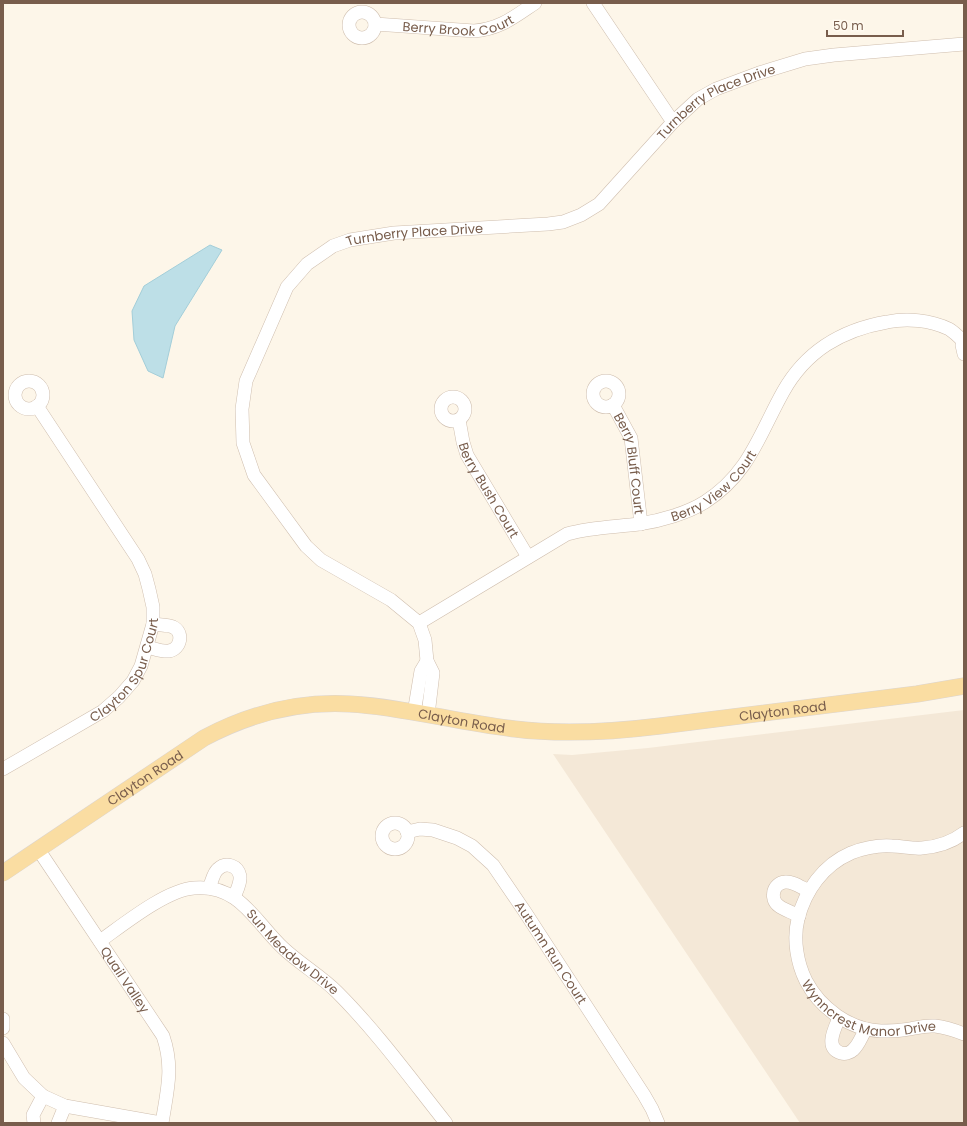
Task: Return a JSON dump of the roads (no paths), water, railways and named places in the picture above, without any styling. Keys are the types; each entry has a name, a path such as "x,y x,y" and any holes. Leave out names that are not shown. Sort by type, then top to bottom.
{"main road":[{"name":"Clayton Road","path":"3,873 188,748 220,730 238,722 273,711 292,707 330,704 367,706 477,724 531,731 605,732 886,698 964,686"}],"street":[{"name":"Berry Brook Court","path":"375,24 474,31 488,30 502,24 535,3"},
{"path":"593,3 673,122"},
{"name":"Turnberry Place Drive","path":"419,623 391,600 316,556 306,546 254,475 249,463 243,443 242,425 242,409 246,381 287,287 307,264 333,246 350,240 394,233 563,222 581,215 599,204 673,122 698,99 716,89 759,73 805,59 964,44"},
{"name":"Berry View Court","path":"419,623 567,534 582,530 641,524 672,516 705,502 745,466 783,392 801,365 814,353 844,334 878,323 896,320 915,320 936,324 950,330 964,345"},
{"name":"Berry Bluff Court","path":"613,405 631,438 641,524"},
{"name":"Clayton Spur Court","path":"3,768 103,710 119,697 133,681 141,666 153,624 153,607 145,574 138,559 37,406"},
{"name":"Berry Bush Court","path":"459,420 467,456 528,557"},
{"path":"419,623 425,640 427,661 421,672 421,714"},
{"path":"147,647 170,651 179,644 179,635 176,630 172,627 153,624"},
{"name":"Autumn Run Court","path":"407,832 420,829 434,830 452,836 472,846 493,865 644,1095 658,1123"},
{"name":"Wynncrest Manor Drive","path":"964,833 953,841 930,847 876,846 851,853 840,858 823,872 809,891 799,916 795,938 801,967 810,988 818,999 839,1018 866,1029 880,1031 903,1030 919,1026 934,1026 948,1028 964,1034"},
{"name":"Quail Valley","path":"38,849 163,1036 168,1050 170,1063 169,1078 161,1123"},
{"path":"210,888 218,869 225,865 233,867 239,872 240,880 234,896"},
{"path":"799,916 778,906 773,898 774,889 777,885 790,882 809,891"},
{"name":"Sun Meadow Drive","path":"100,941 167,896 181,890 210,888 234,896 249,909 277,942 325,981 356,1013 446,1123"},
{"path":"839,1018 831,1039 834,1048 842,1053 846,1053 854,1049 866,1029"},
{"path":"3,1019 3,1028"},
{"path":"3,1044 24,1078 43,1096 65,1106 161,1123"},
{"path":"34,1123 33,1115 43,1096"},
{"path":"58,1123 65,1106"}],"water":[{"path":"210,245 222,250 175,326 163,378 148,371 134,340 132,311 144,286"}]}
